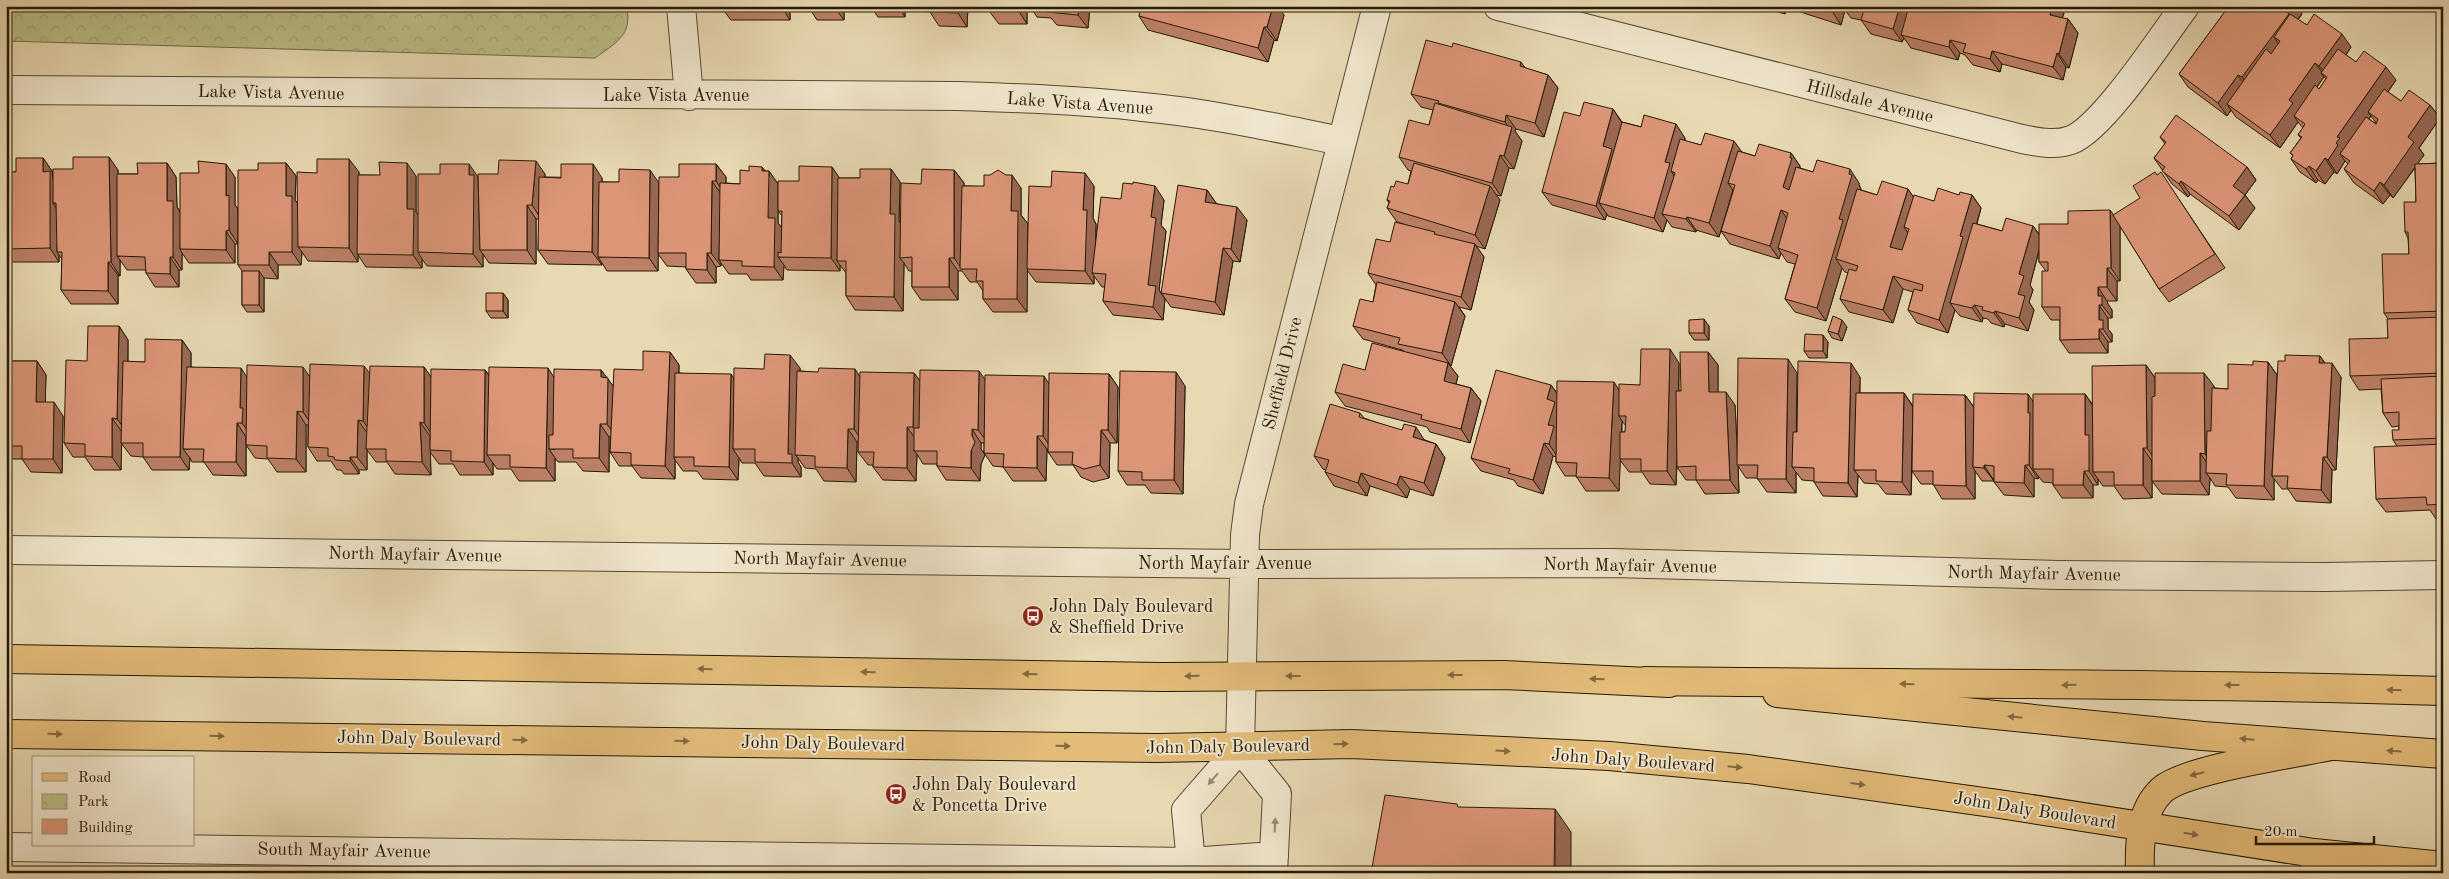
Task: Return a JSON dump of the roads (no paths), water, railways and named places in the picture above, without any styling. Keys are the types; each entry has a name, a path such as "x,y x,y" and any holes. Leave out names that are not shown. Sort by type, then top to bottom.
{"main road":[{"path":"6,659 1163,677 1504,675 1646,681 2242,685 2443,692"},
{"path":"1646,681 2203,736 2443,754"},
{"name":"John Daly Boulevard","path":"6,734 1240,748 1351,744 1609,756 1691,763 1882,787 2362,860 2443,866"},
{"path":"2140,873 2143,826 2152,802 2161,791 2182,778 2330,746"},
{"path":"2313,873 2344,862 2362,860"}],"street":[{"path":"681,6 689,96"},
{"name":"Sheffield Drive","path":"1240,748 1244,564 1249,504 1377,6"},
{"name":"Hillsdale Avenue","path":"1498,6 2012,137 2047,144 2071,140 2090,128 2107,111 2184,6"},
{"name":"Lake Vista Avenue","path":"6,90 1050,99 1144,107 1202,115 1342,140"},
{"name":"North Mayfair Avenue","path":"6,550 1244,564 1612,563 2058,575 2443,575"},
{"path":"1191,868 1186,810 1240,748 1277,794 1273,864"},
{"name":"South Mayfair Avenue","path":"6,847 395,862 1191,868 1273,864"}],"place":[{"name":"John Daly Boulevard & Sheffield Drive","path":"1033,616"},
{"name":"John Daly Boulevard & Poncetta Drive","path":"896,794"}]}
